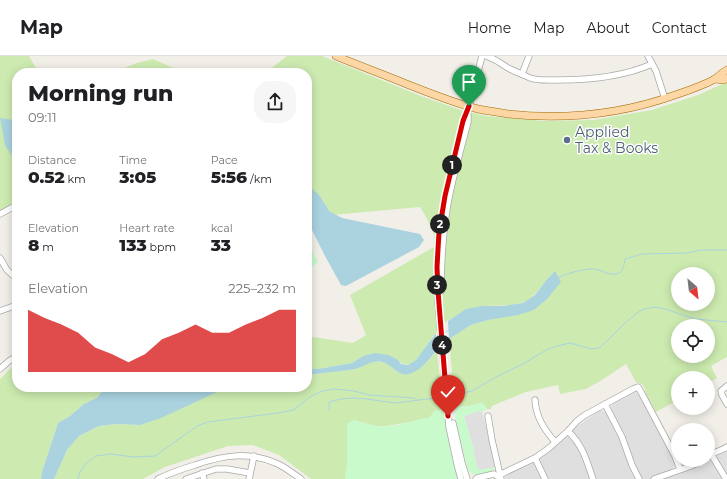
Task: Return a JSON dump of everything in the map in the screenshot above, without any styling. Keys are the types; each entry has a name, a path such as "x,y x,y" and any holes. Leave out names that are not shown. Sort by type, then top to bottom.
{"main road":[{"path":"336,56 434,95 469,106 517,115 536,116 568,116 632,108 682,93 715,79 727,70"},
{"path":"715,79 724,80 727,78"}],"street":[{"path":"461,479 449,427 450,415 441,313 442,256 448,201 468,122 469,106 482,56"},
{"path":"486,56 510,69 531,78 541,80 576,80 605,77 640,69 652,64"},
{"path":"522,74 529,56"},
{"path":"648,56 656,71 665,99"},
{"path":"0,214 12,208"},
{"path":"0,258 7,270 12,274"},
{"path":"0,311 12,307"},
{"path":"0,369 12,359"},
{"path":"727,386 721,391 727,404"},
{"path":"498,477 535,458 585,415 638,387 676,456 680,469"},
{"path":"535,400 539,420 555,442"},
{"path":"605,404 622,437 639,479"},
{"path":"450,415 467,479"},
{"path":"488,416 498,477"},
{"path":"568,431 576,439 580,446 593,479"},
{"path":"715,453 727,447"},
{"path":"158,479 213,458 232,455 254,456 264,459 278,464 301,479"},
{"path":"186,479 203,476 211,470 221,468 250,476 254,456"},
{"path":"535,458 545,479"},
{"path":"715,462 726,479"},
{"path":"654,479 687,467"},
{"path":"476,479 494,474 498,477"}],"shaded area":[{"path":"633,392 638,394 671,455 671,467 674,467 672,469 674,475 693,467 715,467 715,457 727,451 727,479 505,479 507,475 530,465 542,457 575,428 600,410 605,412 611,409 612,404"},
{"path":"479,411 482,412 486,426 495,467 480,470 477,468 473,447 464,416"}],"green space":[{"path":"0,56 29,56 36,68 12,68 12,206 0,212"},
{"path":"287,56 322,56 421,96 461,110 486,116 544,121 593,120 652,110 698,95 727,82 727,357 711,366 714,371 671,371 671,404 656,412 642,384 636,382 626,364 586,389 560,394 558,385 526,392 492,406 491,409 487,409 480,403 470,406 455,407 449,339 471,325 534,310 544,283 533,296 520,304 484,306 447,321 435,334 420,356 412,363 403,364 398,360 363,356 352,363 312,369 312,337 353,343 366,335 350,295 434,247 434,235 420,207 312,217 312,68 271,68"},
{"path":"153,59 174,68 124,68"},
{"path":"312,249 318,262 312,267"},
{"path":"437,351 443,409 435,411 428,419 387,426 375,426 354,420 345,479 311,479 279,455 253,445 228,446 165,467 143,479 54,479 67,450 79,436 99,426 116,424 140,425 216,392 312,392 312,374 356,369 372,362 382,362 388,364 399,373 414,371 423,366"},
{"path":"12,368 12,392 102,392 98,397 84,404 70,416 58,423 41,479 0,479 0,379"},
{"path":"483,403 487,409 482,412 479,411 464,416 473,447 477,468 480,470 495,467 491,472 474,475 468,470 455,418 455,407 470,406"},
{"path":"443,409 457,479 345,479 347,464 347,424 354,420 376,426 395,425 425,418 428,419 435,411"}],"water":[{"path":"0,118 12,120 12,156 5,145"},
{"path":"312,189 320,196 329,211 342,218 420,234 424,240 419,247 346,286 341,285 312,230"},
{"path":"555,271 561,282 547,299 534,310 471,325 449,339 448,321 466,309 482,306 504,306 523,303 535,295"},
{"path":"436,333 437,351 422,367 409,374 401,374 386,363 378,362 356,369 312,374 312,369 352,363 363,356 375,353 389,355 398,360 401,364 408,365 416,360"},
{"path":"102,392 217,392 161,418 140,425 116,424 99,426 79,436 67,450 54,479 41,479 58,423 70,416 84,404 98,397"}],"waterway":[{"path":"557,278 566,274 589,269 616,274 619,273 624,267 625,259 642,254 687,253 701,250 727,250"},
{"path":"449,396 472,391 548,349 557,346 570,343 591,349 599,348 625,323 644,309 656,307 696,319 727,322"},
{"path":"443,334 449,330"},
{"path":"78,479 80,472 86,463 96,456 111,454 133,457 155,456 197,426 208,422 293,410 313,395 323,391 335,389 354,391 369,395 414,398 417,400"},
{"path":"329,410 329,402 341,399 367,399 395,403 444,397"}],"place":[{"name":"Applied Tax & Books","path":"567,140"}],"route":[{"path":"448,416 438,303 437,267 439,232 452,166 463,121 469,106"}]}
